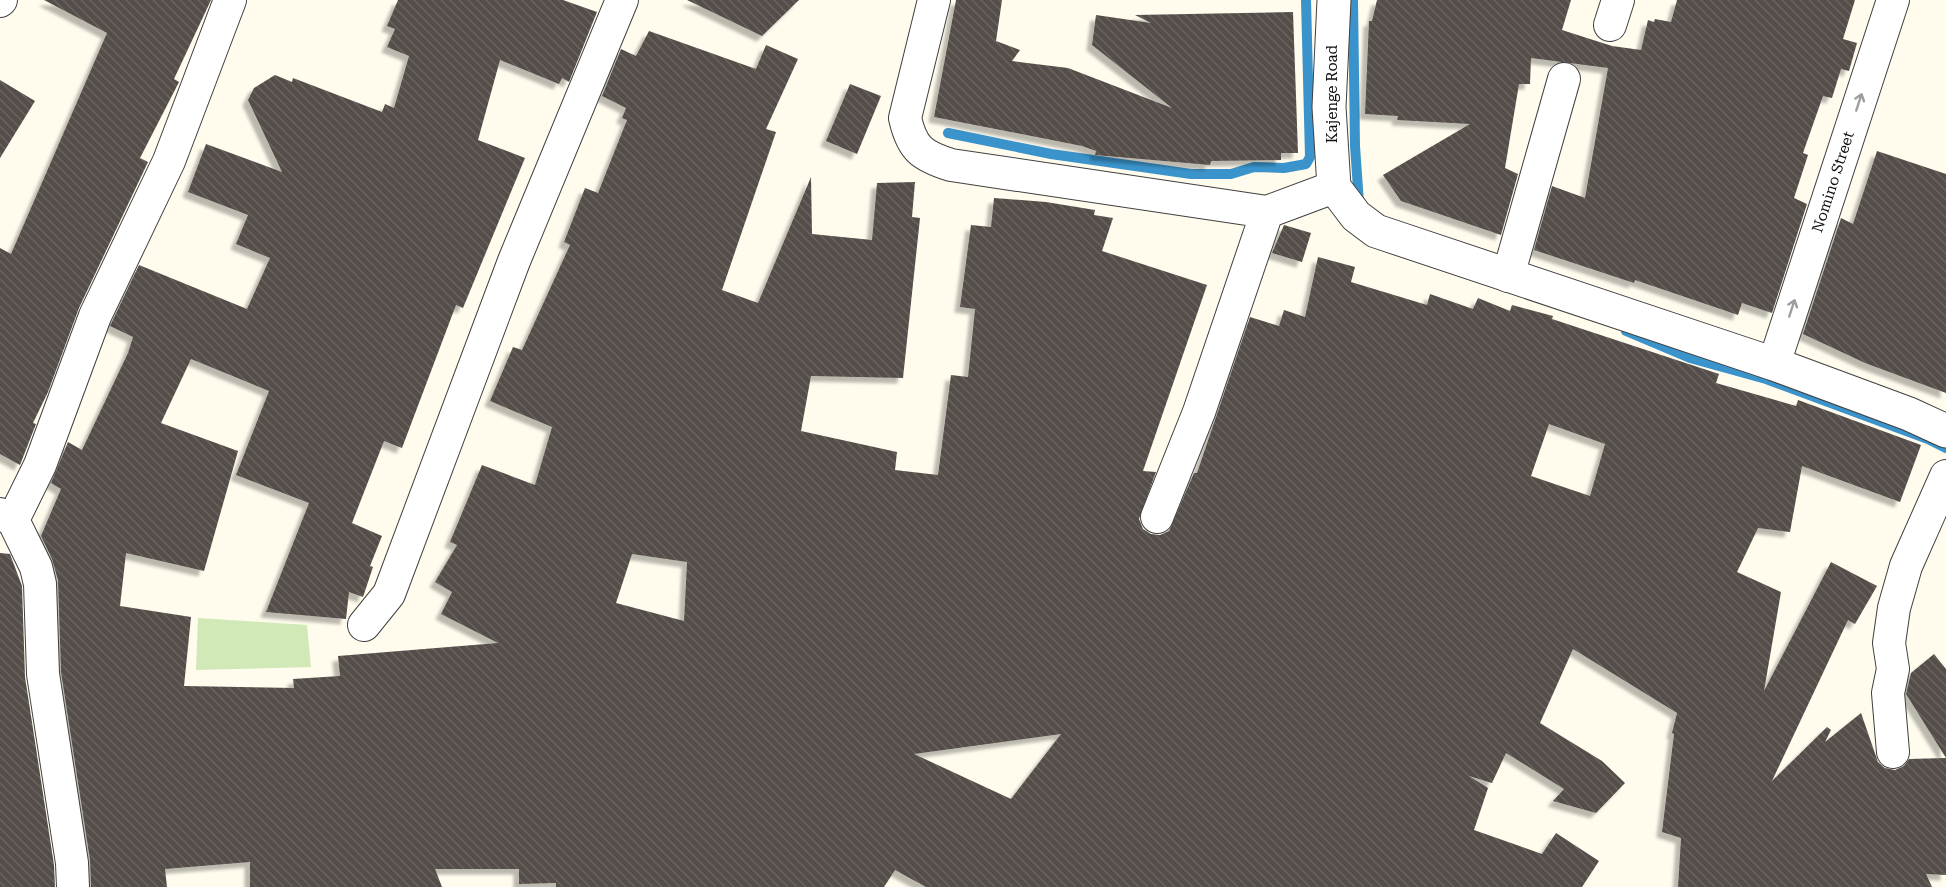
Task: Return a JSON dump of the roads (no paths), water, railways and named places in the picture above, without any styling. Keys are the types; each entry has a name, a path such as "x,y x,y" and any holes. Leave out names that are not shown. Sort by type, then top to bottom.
{"street":[{"path":"73,887 72,863 43,674 40,584 36,567 6,517 40,465 95,316 169,161 230,0"},
{"path":"364,625 389,594 514,261 622,0"},
{"path":"934,0 905,118 909,135 928,158 951,165 1267,212 1334,187 1356,216 1376,231 1774,364 1909,414 1946,431"},
{"name":"Kajenge Road","path":"1334,0 1329,107 1334,187"},
{"name":"Nomino Street","path":"1774,364 1893,0"},
{"path":"1508,276 1564,79"},
{"path":"1157,517 1199,412 1267,212"},
{"path":"1893,752 1888,693 1893,669 1889,643 1894,608 1906,566 1946,477"}],"waterway":[{"path":"948,133 1051,154 1191,174 1231,174 1254,167 1284,168 1306,164 1310,157 1306,0"},
{"path":"1353,0 1355,146 1359,203"},
{"path":"1626,331 1690,358 1766,379 1928,439 1946,448"}]}
